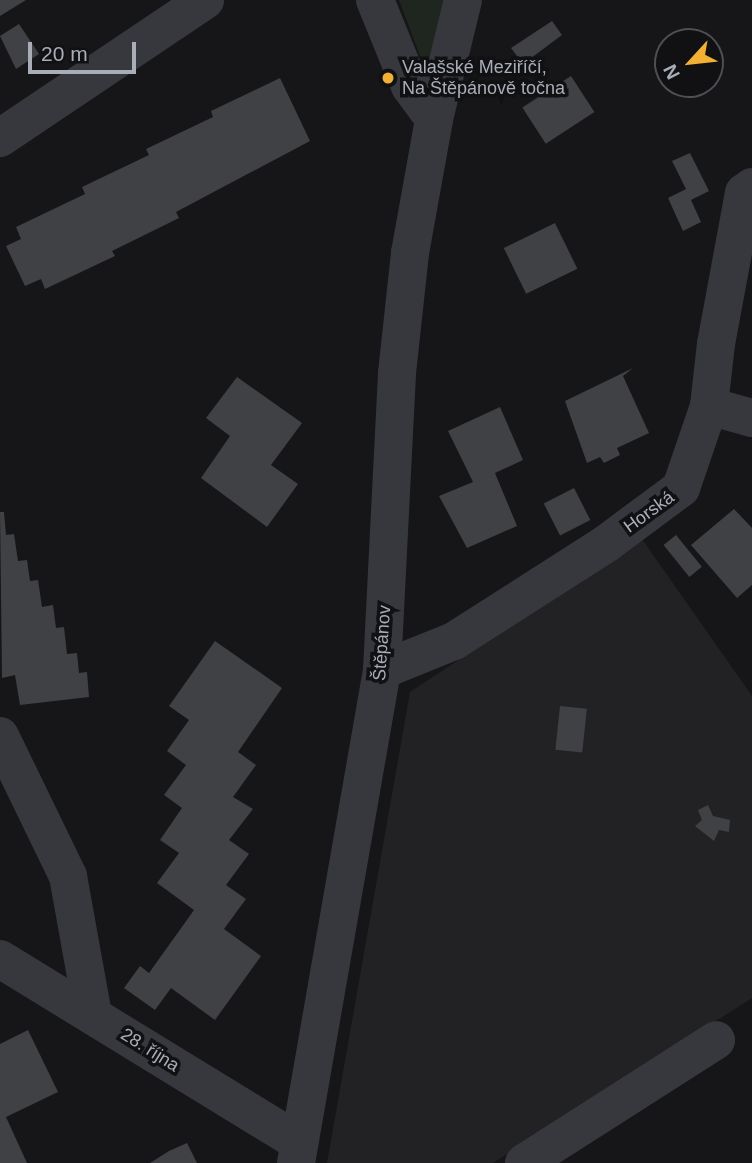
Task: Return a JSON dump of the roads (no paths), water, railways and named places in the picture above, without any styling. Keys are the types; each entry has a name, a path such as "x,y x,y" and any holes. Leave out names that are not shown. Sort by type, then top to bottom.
{"street":[{"path":"0,138 205,0"},
{"path":"375,0 410,86 434,119"},
{"name":"Štěpánov","path":"298,1152 382,670 397,373 410,253 434,119 463,0"},
{"name":"Horská","path":"382,670 454,642 607,543 681,488 709,406 716,344 744,193 752,187"},
{"path":"709,406 752,418"},
{"path":"0,737 68,876 93,1016"},
{"name":"28. října","path":"0,959 93,1016 298,1152"},
{"path":"524,1163 716,1040"}],"place":[{"name":"Valašské Meziříčí, Na Štěpánově točna","path":"388,78"}]}
